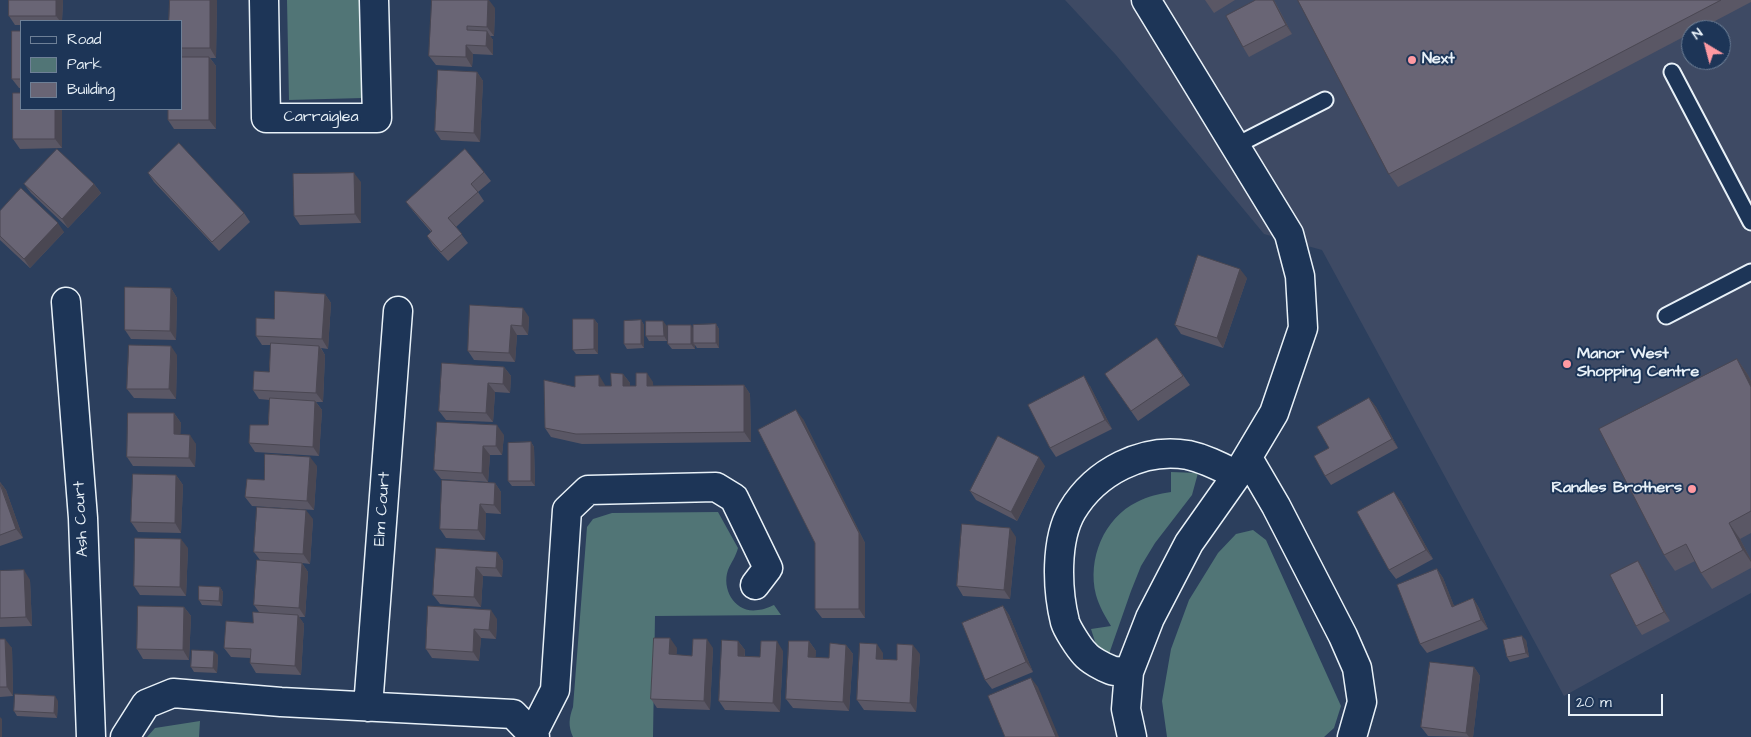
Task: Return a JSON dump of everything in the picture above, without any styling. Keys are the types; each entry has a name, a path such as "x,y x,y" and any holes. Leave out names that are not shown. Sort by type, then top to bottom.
{"street":[{"name":"Carraiglea","path":"264,0 266,118 377,118 374,0"},
{"path":"1132,737 1126,709 1129,672 1150,618 1189,543 1242,466 1274,413 1303,328 1300,276 1289,234 1146,0"},
{"name":"Ash Court","path":"66,302 83,518 91,737"},
{"name":"Elm Court","path":"368,707 398,312"},
{"path":"1129,672 1112,670 1085,655 1066,624 1059,584 1061,541 1072,511 1097,480 1123,464 1155,454 1187,455 1212,462 1242,466 1276,506 1343,636 1357,668 1362,702 1352,737"},
{"path":"125,737 146,704 173,693 281,702 513,714 533,736 555,690 567,510 588,490 716,487 734,498 768,568 755,585"}],"lane":[{"path":"1672,72 1751,222"},
{"path":"1235,146 1325,100"},
{"path":"1666,316 1751,272"}],"shaded area":[{"name":"Manor West Shopping Centre","path":"1065,0 1751,0 1751,593 1564,696 1322,250 1264,234 1116,55"}],"green space":[{"path":"287,0 360,0 363,98 289,100"},
{"path":"1171,472 1198,473 1192,495 1155,543 1141,566 1109,654 1097,648 1091,629 1111,626 1100,607 1096,595 1094,568 1096,554 1107,529 1125,509 1145,498 1171,492"},
{"path":"718,512 738,548 726,578 732,599 743,608 750,610 762,610 774,605 781,615 655,616 653,737 573,737 570,722 573,707 587,527 593,519 612,513"},
{"path":"1253,530 1266,540 1341,706 1334,728 1324,737 1167,737 1162,701 1171,649 1189,600 1218,553 1236,534"},
{"path":"200,721 199,737 147,737 155,728"}],"building":[{"path":"9,0 56,0 56,16 9,16"},
{"path":"170,0 210,0 210,48 182,48 182,20 169,20"},
{"path":"432,0 488,0 487,27 467,26 467,30 487,31 486,46 466,45 466,57 429,56"},
{"path":"1256,0 1273,0 1286,25 1243,47 1226,16"},
{"path":"1298,0 1721,0 1681,20 1389,174"},
{"path":"12,31 20,31 20,79 12,79"},
{"path":"182,57 209,57 209,120 168,120 168,110 182,110"},
{"path":"438,70 477,72 474,133 435,131"},
{"path":"13,93 20,93 20,110 55,110 55,139 13,139"},
{"path":"179,143 244,213 212,242 148,173"},
{"path":"57,149 94,184 62,219 24,184"},
{"path":"465,149 484,172 471,184 478,192 448,218 462,234 441,252 427,236 432,231 406,202"},
{"path":"354,173 355,214 294,216 293,174"},
{"path":"21,188 58,223 24,259 0,236 0,211"},
{"path":"1198,255 1240,269 1217,338 1175,325"},
{"path":"125,287 171,288 170,331 125,330"},
{"path":"275,291 325,294 322,339 256,336 256,318 274,319"},
{"path":"470,305 523,308 522,326 511,325 509,353 468,351"},
{"path":"573,319 594,319 594,349 573,350"},
{"path":"641,320 641,344 624,344 624,321"},
{"path":"646,321 663,321 664,336 646,336"},
{"path":"716,324 716,343 693,343 693,325"},
{"path":"668,325 691,325 691,344 668,344"},
{"path":"1157,338 1183,376 1131,411 1105,374"},
{"path":"271,343 319,346 316,393 253,390 254,371 269,372"},
{"path":"129,345 171,346 169,389 127,389"},
{"name":"Randles Brothers","path":"1737,359 1751,387 1751,511 1729,523 1743,550 1701,573 1686,544 1664,555 1599,429"},
{"path":"442,363 504,367 503,384 488,383 486,413 439,411"},
{"path":"611,373 623,374 623,386 636,386 636,373 647,373 647,386 744,385 744,432 576,434 545,428 544,380 575,387 575,376 599,375 599,386 611,386"},
{"path":"1084,376 1105,420 1050,448 1028,405"},
{"path":"270,398 315,401 313,447 249,443 250,425 268,425"},
{"path":"1369,398 1392,439 1325,476 1314,456 1329,448 1317,427"},
{"path":"796,410 859,533 859,609 815,609 815,543 758,430"},
{"path":"128,413 174,413 174,434 190,435 189,458 127,457"},
{"path":"437,422 497,425 496,446 483,446 482,473 434,470"},
{"path":"998,436 1039,457 1011,512 970,491"},
{"path":"531,442 531,481 508,481 508,443"},
{"path":"265,454 310,457 307,501 245,497 247,479 264,480"},
{"path":"133,474 176,475 175,523 131,522"},
{"path":"442,480 495,483 494,505 480,504 478,530 440,529"},
{"path":"0,484 16,529 0,535"},
{"path":"1394,492 1426,550 1389,570 1357,512"},
{"path":"257,507 306,510 303,554 254,552"},
{"path":"962,524 1010,528 1004,590 957,586"},
{"path":"135,538 181,539 180,587 134,586"},
{"path":"436,548 497,552 496,568 476,567 474,597 433,595"},
{"path":"257,560 302,563 299,608 254,605"},
{"path":"1638,561 1664,612 1636,626 1610,575"},
{"path":"1437,569 1452,607 1473,598 1481,620 1420,644 1397,585"},
{"path":"24,570 26,617 0,618 0,571"},
{"path":"199,586 220,587 219,601 199,600"},
{"path":"138,606 184,607 183,650 137,649"},
{"path":"428,606 491,610 489,630 474,629 473,652 426,649"},
{"path":"1003,606 1026,662 985,680 962,623"},
{"path":"253,612 298,615 295,666 250,663 251,649 224,648 226,621 253,623"},
{"path":"1522,636 1526,653 1507,657 1503,640"},
{"path":"654,638 670,638 669,654 692,656 693,639 707,639 704,701 651,699"},
{"path":"0,639 5,639 7,687 0,687"},
{"path":"722,640 738,641 738,656 760,657 761,641 777,641 773,703 719,701"},
{"path":"789,641 809,641 808,657 829,658 830,643 846,645 843,702 786,699"},
{"path":"860,643 877,644 876,659 897,660 897,644 913,645 910,703 857,700"},
{"path":"192,650 214,651 213,668 191,667"},
{"path":"1430,662 1474,667 1466,733 1421,727"},
{"path":"1031,678 1056,737 1005,737 988,696"},
{"path":"15,694 55,696 54,713 14,711"}],"place":[{"name":"Next","path":"1412,60"},
{"name":"Manor West Shopping Centre","path":"1567,364"},
{"name":"Randles Brothers","path":"1692,489"}]}
